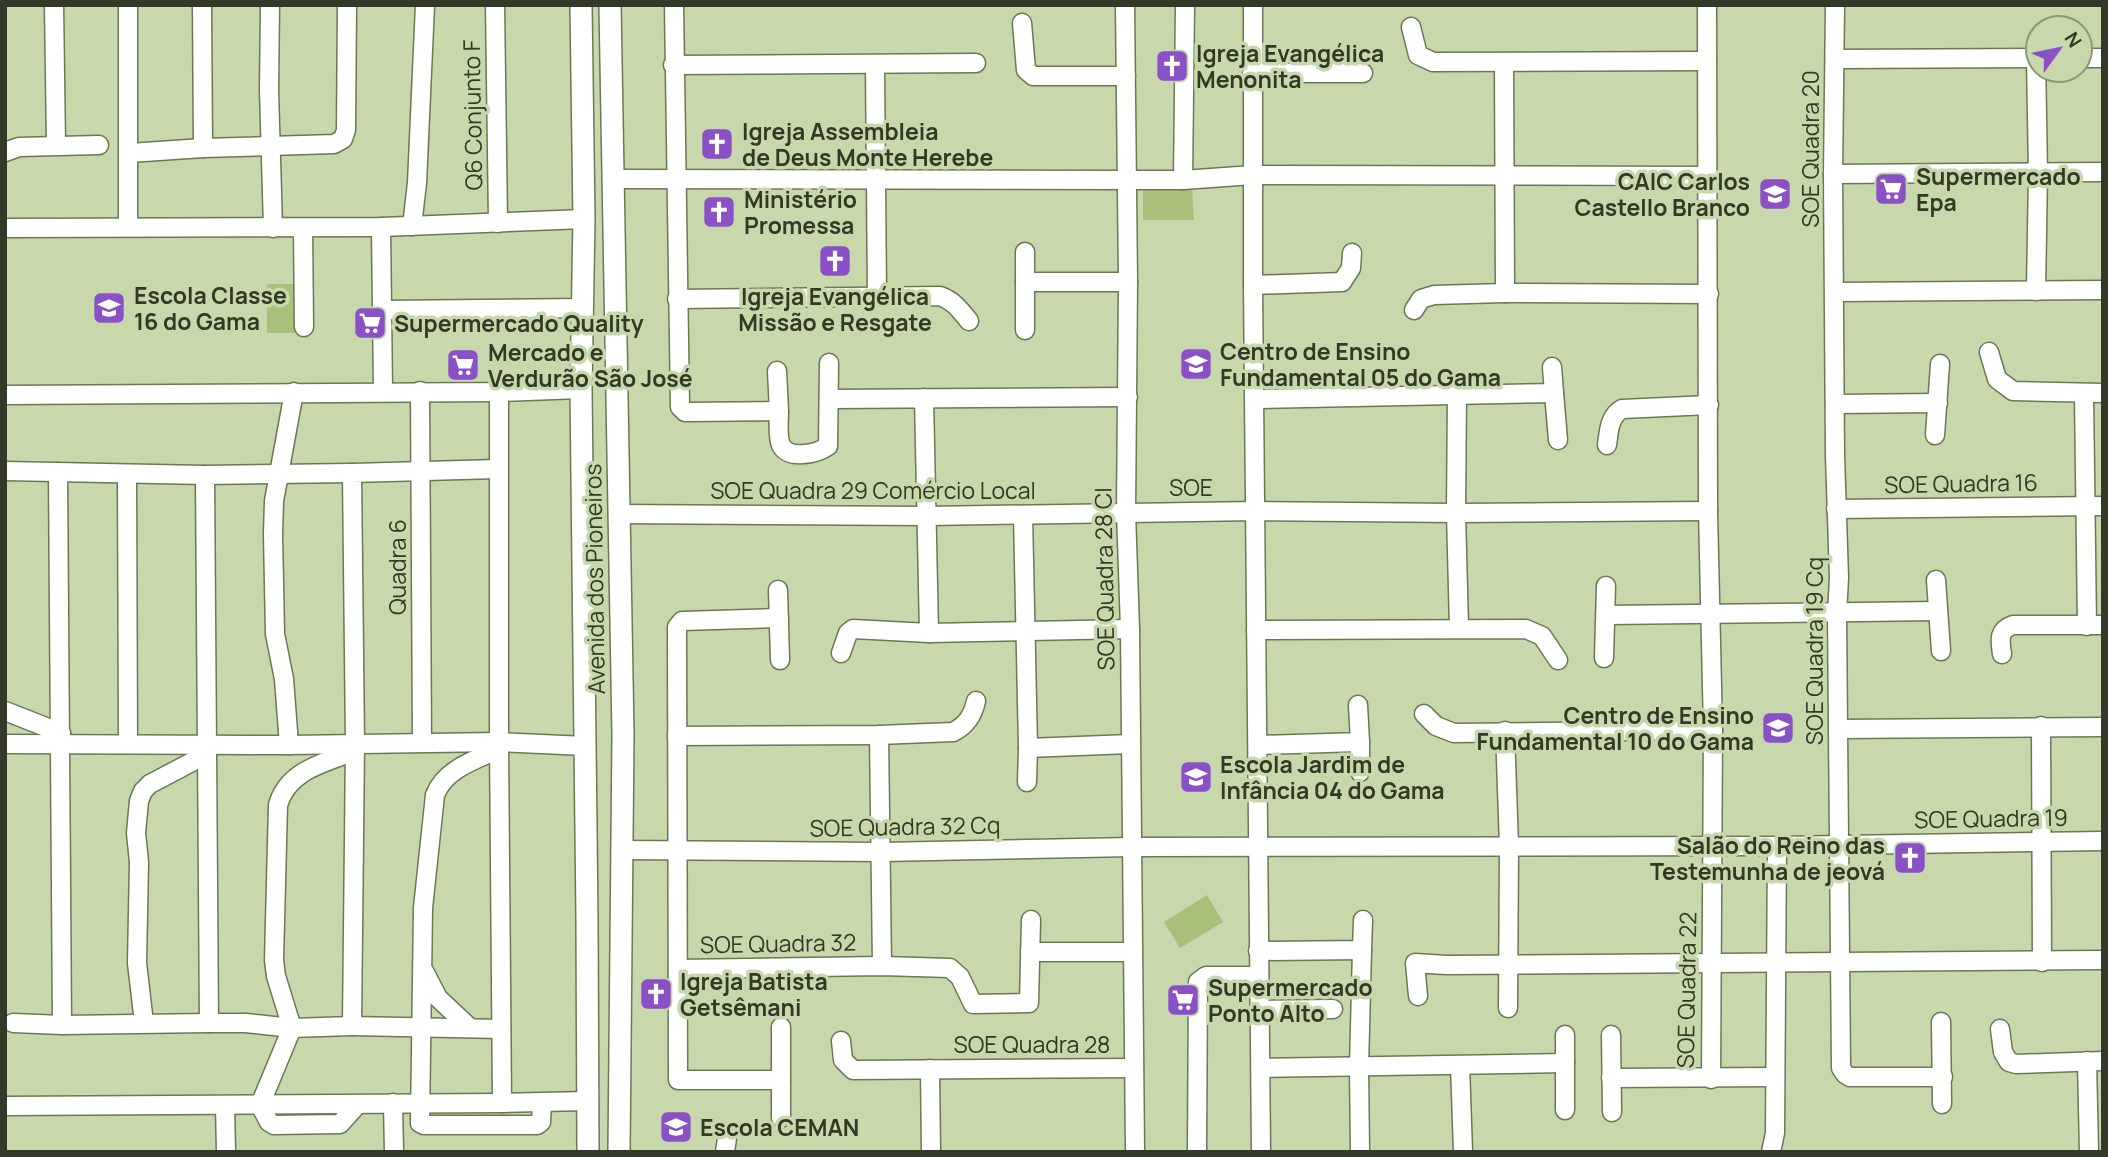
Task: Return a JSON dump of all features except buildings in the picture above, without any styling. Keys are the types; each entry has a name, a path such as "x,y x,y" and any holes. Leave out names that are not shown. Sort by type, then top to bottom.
{"main road":[{"name":"Avenida dos Pioneiros","path":"581,5 587,1152"},
{"name":"Avenida dos Pioneiros","path":"610,5 623,734 619,1152"},
{"path":"581,35 598,28 612,34"},
{"path":"583,503 590,515 600,520 611,520 619,514"},
{"path":"583,651 595,644 607,643 621,649"},
{"path":"585,746 606,746 623,734"},
{"path":"587,919 593,928 594,1006 612,1011 621,1003"},
{"path":"588,1032 600,1023 610,1024 609,1071 618,1088"}],"street":[{"path":"54,5 56,145"},
{"path":"128,5 128,227"},
{"path":"202,5 203,148"},
{"path":"270,5 269,90 273,228"},
{"path":"129,153 334,144 343,139 347,5"},
{"path":"412,226 417,183 425,5"},
{"name":"Q6 Conjunto F","path":"495,5 498,223"},
{"path":"674,5 680,407 685,412 779,411"},
{"name":"SOE Quadra 28 CI","path":"1125,5 1128,282 1126,512 1130,629 1135,1152"},
{"path":"1183,180 1185,5"},
{"path":"1253,5 1261,1152"},
{"name":"SOE Quadra 22","path":"1611,1078 1712,1079 1713,730 1708,511 1707,5"},
{"name":"SOE Quadra 20","path":"1835,5 1835,455"},
{"path":"1022,23 1026,70 1033,76 1126,76"},
{"path":"1410,27 1415,46 1422,58 1433,62 1707,61"},
{"path":"1835,59 2024,58"},
{"path":"1504,62 1505,293"},
{"path":"673,65 976,63"},
{"path":"875,65 877,296"},
{"path":"1252,73 1363,73"},
{"path":"2036,291 2037,84"},
{"path":"5,152 19,147 99,145"},
{"path":"1833,174 2103,172"},
{"path":"612,178 1183,180 1253,175 1707,176"},
{"path":"5,228 381,227 584,219"},
{"path":"381,227 383,391"},
{"path":"303,228 304,327"},
{"path":"1025,252 1025,330"},
{"path":"1253,285 1342,282 1351,268 1352,253"},
{"path":"1025,282 1128,282"},
{"path":"1835,292 2103,290"},
{"path":"1414,310 1421,299 1434,295 1709,294"},
{"path":"677,299 940,296 958,306 969,321"},
{"path":"383,310 583,308"},
{"path":"1989,352 1997,379 2013,391 2103,393"},
{"path":"777,371 780,442 783,449 793,453 818,452 828,446 829,363"},
{"path":"1935,435 1940,364"},
{"path":"1552,367 1558,440"},
{"path":"5,395 499,392 581,389"},
{"name":"Quadra 6","path":"420,391 422,742"},
{"path":"289,746 286,691 275,634 273,602 274,501 294,392"},
{"path":"499,392 502,1103"},
{"path":"1256,399 1554,393"},
{"path":"1457,394 1459,628"},
{"path":"2002,654 2000,636 2003,630 2013,625 2095,626 2095,506 2084,394"},
{"path":"829,400 1128,397"},
{"path":"924,398 929,633"},
{"path":"1835,404 1938,403"},
{"path":"1607,445 1614,414 1622,409 1709,405"},
{"path":"258,474 284,443"},
{"name":"SOE Quadra 19 Cq","path":"1835,455 1839,578 1839,846"},
{"path":"5,471 205,475 421,473 498,469"},
{"path":"58,472 61,1025"},
{"path":"352,473 355,748 352,1026"},
{"path":"127,474 128,743"},
{"path":"205,475 209,1023"},
{"name":"SOE Quadra 16","path":"1836,509 2095,506"},
{"name":"SOE","path":"1126,512 1708,511"},
{"name":"SOE Quadra 29 Comércio Local","path":"619,514 927,516 1126,512"},
{"path":"1023,515 1027,631 1027,782"},
{"path":"1936,580 1941,651"},
{"path":"1604,659 1606,586"},
{"path":"778,590 780,660"},
{"path":"1607,615 1938,611"},
{"path":"678,969 677,627 680,622 779,618"},
{"path":"841,653 848,633 853,629 929,633 1130,629"},
{"path":"1256,630 1526,629 1536,632 1550,646 1558,660"},
{"path":"677,736 953,732 970,718 975,701"},
{"path":"551,744 571,732 578,724 584,705"},
{"path":"1358,705 1360,772"},
{"path":"5,711 61,738"},
{"path":"1424,714 1436,726 1454,733 1713,730"},
{"path":"2041,726 2042,961"},
{"path":"1839,729 2103,727"},
{"path":"1505,731 1508,1008"},
{"name":"SOE Quadra 32","path":"879,735 882,967"},
{"path":"5,744 61,738 207,749 289,746 355,748 422,742 585,746"},
{"path":"1258,745 1360,742"},
{"path":"1028,748 1130,744"},
{"path":"499,745 452,772 440,782 435,795 423,908 420,1123 537,1125 541,1122 542,1103"},
{"path":"260,1105 292,1028 276,976 274,960 278,805 281,792 301,772 355,748"},
{"path":"144,1023 137,963 139,862 136,833 139,801 150,784 207,749"},
{"name":"SOE Quadra 19","path":"1258,846 1839,846 2103,841"},
{"path":"1132,847 1258,846"},
{"path":"1771,1152 1775,1133 1777,846"},
{"path":"1839,846 1841,1068 1845,1074 1859,1077 1942,1077"},
{"name":"SOE Quadra 32 Cq","path":"622,850 882,852 1132,847"},
{"path":"1031,920 1030,952 1132,952"},
{"path":"1360,1152 1363,920"},
{"path":"1258,951 1362,950"},
{"name":"SOE Quadra 32","path":"780,1080 678,1080 678,969 950,968 960,977 973,1004 1029,1003 1030,952"},
{"path":"1418,996 1415,963 1777,964 2103,960"},
{"path":"423,967 438,998 470,1028"},
{"path":"1197,1152 1198,982 1206,976 1258,976"},
{"path":"1260,1010 1333,1009"},
{"path":"1941,1022 1942,1104"},
{"path":"13,1023 209,1023 292,1028 352,1026 501,1029"},
{"path":"269,1025 282,1052"},
{"path":"781,1027 781,1118"},
{"path":"2000,1029 2003,1052 2009,1062 2095,1061 2089,1152"},
{"path":"1565,1035 1565,1110"},
{"path":"1611,1035 1612,1112"},
{"name":"SOE Quadra 28","path":"841,1041 843,1060 853,1070 1134,1068"},
{"path":"1262,1068 1565,1063"},
{"path":"1460,1066 1463,1152"},
{"name":"SOE Quadra 28","path":"930,1069 931,1152"},
{"path":"1712,1079 1775,1077"},
{"path":"5,1106 587,1101"},
{"path":"393,1103 394,1152"},
{"path":"225,1105 226,1152"},
{"path":"1775,1133 1780,1152"}],"green space":[{"path":"1143,188 1192,188 1194,220 1143,220"},
{"path":"267,284 296,284 296,333 267,333"},
{"path":"1207,895 1223,922 1180,948 1164,922"}],"place":[{"name":"Igreja Evangélica Menonita","path":"1172,66"},
{"name":"Igreja Assembleia de Deus Monte Herebe","path":"717,144"},
{"name":"Supermercado Epa","path":"1891,189"},
{"name":"CAIC Carlos Castello Branco","path":"1775,194"},
{"name":"Ministério Promessa","path":"719,212"},
{"name":"Igreja Evangélica Missão e Resgate","path":"835,261"},
{"name":"Escola Classe 16 do Gama","path":"109,308"},
{"name":"Supermercado Quality","path":"370,323"},
{"name":"Centro de Ensino Fundamental 05 do Gama","path":"1196,364"},
{"name":"Mercado e Verdurão São José","path":"463,365"},
{"name":"Centro de Ensino Fundamental 10 do Gama","path":"1778,728"},
{"name":"Escola Jardim de Infância 04 do Gama","path":"1196,777"},
{"name":"Salão do Reino das Testemunha de jeová","path":"1910,858"},
{"name":"Igreja Batista Getsêmani","path":"656,994"},
{"name":"Supermercado Ponto Alto","path":"1183,1000"},
{"name":"Escola CEMAN","path":"676,1127"}]}
